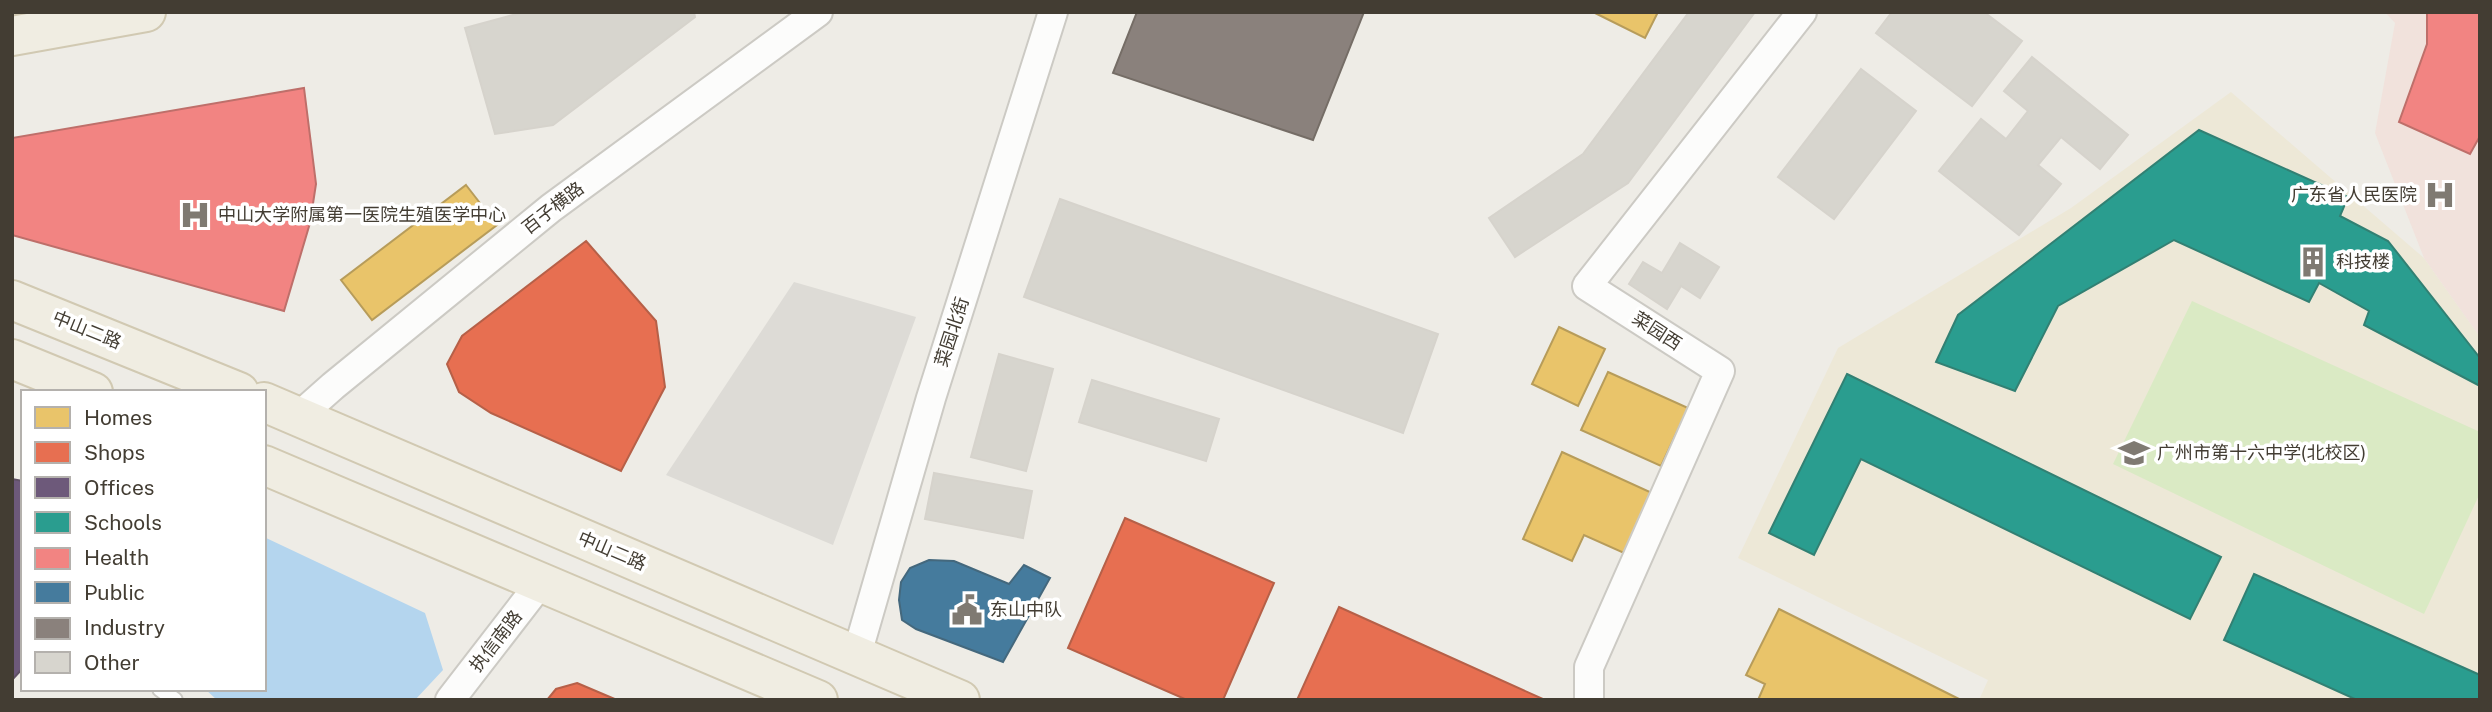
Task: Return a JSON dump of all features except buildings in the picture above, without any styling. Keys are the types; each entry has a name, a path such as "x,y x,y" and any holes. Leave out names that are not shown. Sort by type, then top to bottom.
{"main road":[{"path":"12,36 146,12"},
{"name":"中山二路","path":"12,300 234,390"},
{"path":"12,359 88,390"},
{"name":"中山二路","path":"281,409 960,700"},
{"path":"266,466 818,700"}],"street":[{"name":"百子横路","path":"281,409 333,386 551,208 818,12"},
{"name":"菜园北街","path":"857,654 931,398 1053,12"},
{"name":"菜园西","path":"1589,700 1589,667 1720,371 1587,286 1802,12"},
{"name":"执信南路","path":"450,700 542,582"}],"shaded area":[{"name":"广东省人民医院","path":"2385,12 2480,12 2480,337 2424,258 2375,133 2395,23"},
{"name":"广州市第十六中学(北校区)","path":"2231,92 2424,258 2480,337 2480,700 1979,700 1988,680 1738,558 1838,348 2071,208"},
{"path":"794,282 916,317 833,545 666,475"}],"green space":[{"path":"2192,301 2480,432 2480,493 2424,614 2113,464"}],"water":[{"path":"266,538 425,613 443,670 415,700 217,700 207,691 266,691"}],"place":[{"name":"广东省人民医院","path":"2440,195"},
{"name":"中山大学附属第一医院生殖医学中心","path":"195,215"},
{"name":"科技楼","path":"2313,262"},
{"name":"广州市第十六中学(北校区)","path":"2134,453"},
{"name":"东山中队","path":"967,610"}]}
